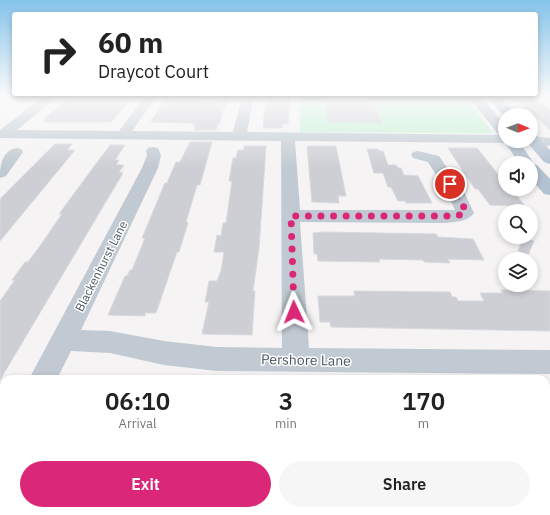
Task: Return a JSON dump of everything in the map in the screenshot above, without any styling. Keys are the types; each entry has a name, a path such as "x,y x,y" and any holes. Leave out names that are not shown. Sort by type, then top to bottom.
{"main road":[{"path":"538,146 550,159"},
{"path":"538,176 550,190"}],"street":[{"path":"2,134 20,120"},
{"path":"122,136 134,120"},
{"path":"239,137 243,120"},
{"path":"2,134 498,139"},
{"path":"288,137 296,359"},
{"path":"538,138 550,137"},
{"path":"538,140 550,142"},
{"name":"Blackenhurst Lane","path":"45,375 150,168 154,155 153,151"},
{"path":"0,173 16,152"},
{"path":"291,216 446,217 465,213 465,209 458,196 434,159 418,155"},
{"name":"Pershore Lane","path":"63,340 110,342 164,353 217,359 550,362"}],"green space":[{"path":"300,120 483,120 493,133 300,132"}],"building":[{"path":"46,120 113,120 111,122 44,122"},
{"path":"152,120 221,120 216,130 194,130 196,126 193,126 194,123 151,122"},
{"path":"264,120 288,120 288,124 282,124 282,128 263,128"},
{"path":"328,120 381,120 382,123 328,122"},
{"path":"539,120 550,120 550,130"},
{"path":"190,142 212,142 200,185 197,185 179,252 177,252 156,313 145,313 145,316 108,315 125,276 127,276 130,270 132,270 145,238 142,238 165,183 167,183 176,162 180,162"},
{"path":"55,144 72,144 67,150 75,150 0,241 0,199"},
{"path":"110,145 125,145 115,160 119,160 116,165 124,165 119,172 123,173 3,375 0,375 0,301 15,280 12,280 25,262 28,262 62,214 59,214"},
{"path":"244,146 266,146 259,248 253,291 255,291 252,335 202,334 209,302 205,302 209,281 217,281 221,271 224,252 214,252 217,235 221,236 223,223 226,223 232,181 229,181 233,158 236,158 238,150 244,150"},
{"path":"307,146 336,146 346,196 338,196 339,203 312,202"},
{"path":"448,148 477,148 498,174 498,196 517,196 523,204 490,205 478,189 475,189"},
{"path":"367,149 378,149 379,151 383,151 388,165 396,165 398,168 401,168 404,175 418,176 432,203 406,203 406,201 398,201 391,187 388,187 383,173 374,173"},
{"path":"313,233 436,234 438,237 473,239 484,260 448,259 450,263 424,262 423,260 379,259 380,262 318,261 317,254 314,254"},
{"path":"521,244 533,244 529,252 518,251"},
{"path":"354,291 450,292 452,297 456,297 458,301 484,301 480,293 503,293 502,292 550,291 550,331 331,327 330,322 320,322 318,296 355,296"}],"route":[{"path":"294,312 291,216 446,217 461,215 465,213 465,209 450,184"}]}
